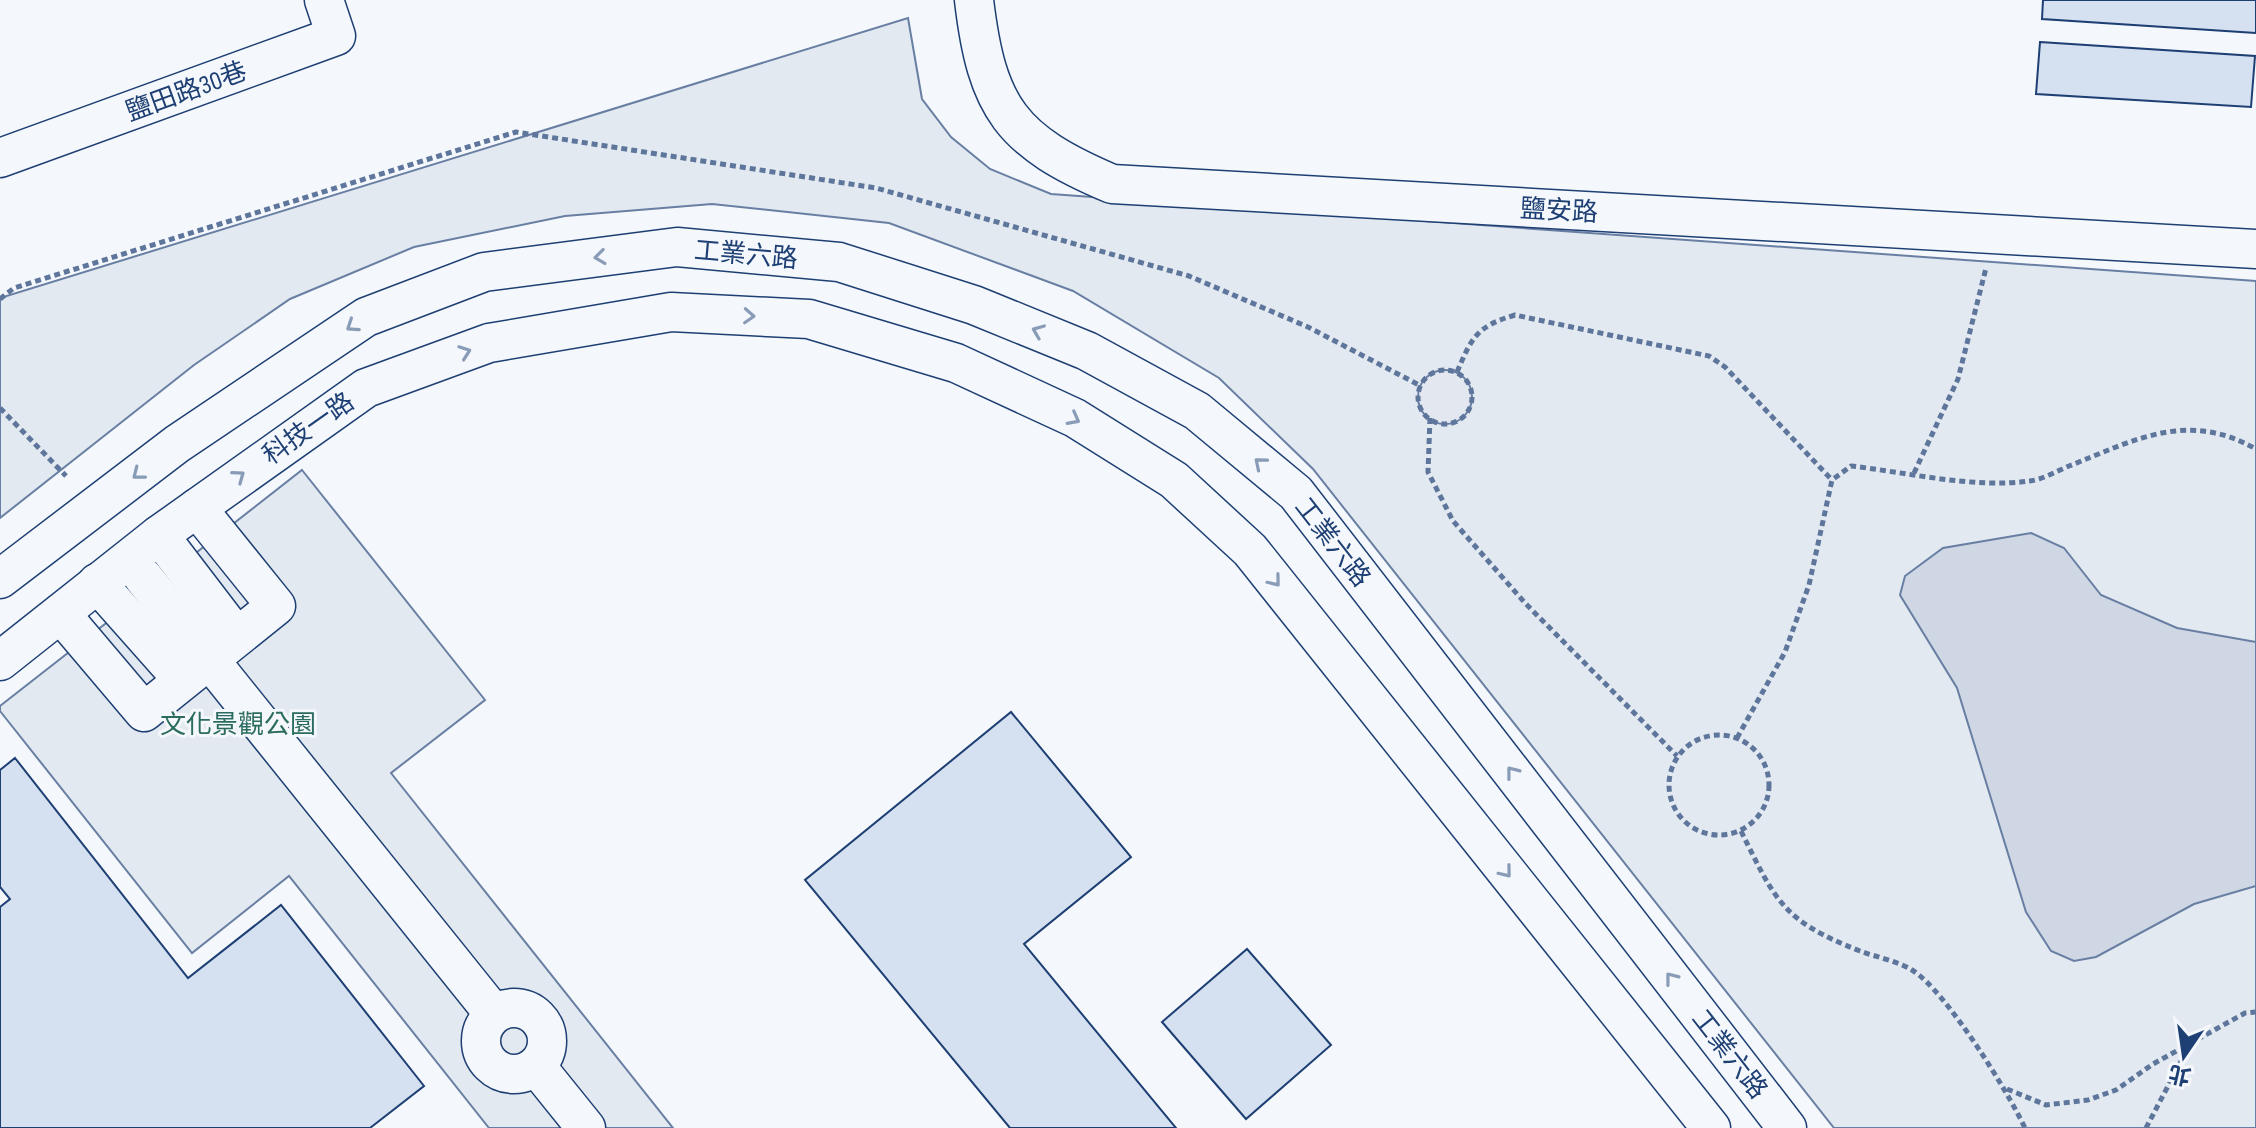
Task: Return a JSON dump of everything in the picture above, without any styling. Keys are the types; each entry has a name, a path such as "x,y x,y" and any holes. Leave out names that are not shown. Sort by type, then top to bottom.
{"street":[{"name":"鹽田路30巷","path":"0,158 336,36 324,0"},
{"name":"鹽安路","path":"974,0 979,44 995,97 1019,132 1062,163 1112,184 2256,249"},
{"name":"工業六路","path":"0,579 177,444 366,317 484,272 677,247 839,262 974,305 1087,351 1197,411 1296,493 1787,1128"},
{"name":"科技一路","path":"0,661 159,535 366,388 489,343 671,312 809,319 956,363 1075,418 1174,480 1250,550 1711,1128"},
{"path":"61,614 144,712 276,606 197,508"},
{"path":"159,535 210,659"},
{"path":"143,577 494,1014 515,1007 536,1016 547,1035 543,1057 536,1066 586,1128"},
{"path":"97,583 210,659"}],"path":[{"path":"1914,473 1958,379 1986,276 1984,234"},
{"path":"1457,372 1471,339 1491,322 1515,315 1709,356 1725,367 1832,480"},
{"path":"1457,372 1472,392 1469,409 1457,421 1438,423 1419,404 1421,386 1432,373 1457,372"},
{"path":"0,408 66,476"},
{"path":"1430,418 1428,472 1453,521 1526,604 1677,756"},
{"path":"1737,738 1785,652 1809,585 1832,480 1851,466 2030,481 2135,438 2177,429 2237,438 2256,449"},
{"path":"1721,735 1737,738 1752,747 1762,759 1770,792 1755,821 1741,831 1708,835 1680,818 1671,804 1668,787 1670,771 1677,756 1689,744 1704,737 1721,735"},
{"path":"1741,831 1774,898 1812,931 1912,970 1941,999 2006,1088 2025,1128"},
{"path":"2006,1088 2046,1105 2088,1100 2116,1090 2245,1013 2256,1012"},
{"path":"2146,1128 2190,1045"}],"green space":[{"path":"908,18 922,99 951,137 990,169 1051,194 2256,281 2256,1128 1834,1128 1313,469 1219,378 1073,291 889,223 712,204 565,216 414,247 290,299 194,365 0,518 0,298"},
{"name":"文化景觀公園","path":"302,470 485,700 391,773 673,1128 489,1128 289,876 192,953 0,711 0,706"}],"shaded area":[{"path":"1445,370 1464,378 1472,397 1464,416 1445,424 1426,416 1418,397 1426,378"},
{"path":"2031,533 2064,548 2101,595 2177,628 2256,642 2256,886 2194,904 2096,957 2074,961 2051,951 2026,912 1957,688 1900,595 1905,576 1943,548"}],"building":[{"path":"2043,0 2256,0 2256,33 2042,19"},
{"path":"2040,42 2255,56 2251,107 2036,94"},
{"path":"1011,712 1131,857 1024,944 1176,1128 1010,1128 805,880"},
{"path":"15,758 188,978 281,905 424,1086 370,1128 0,1128 0,907 10,899 0,887 0,770"},
{"path":"1247,949 1331,1045 1246,1119 1162,1022"}]}
